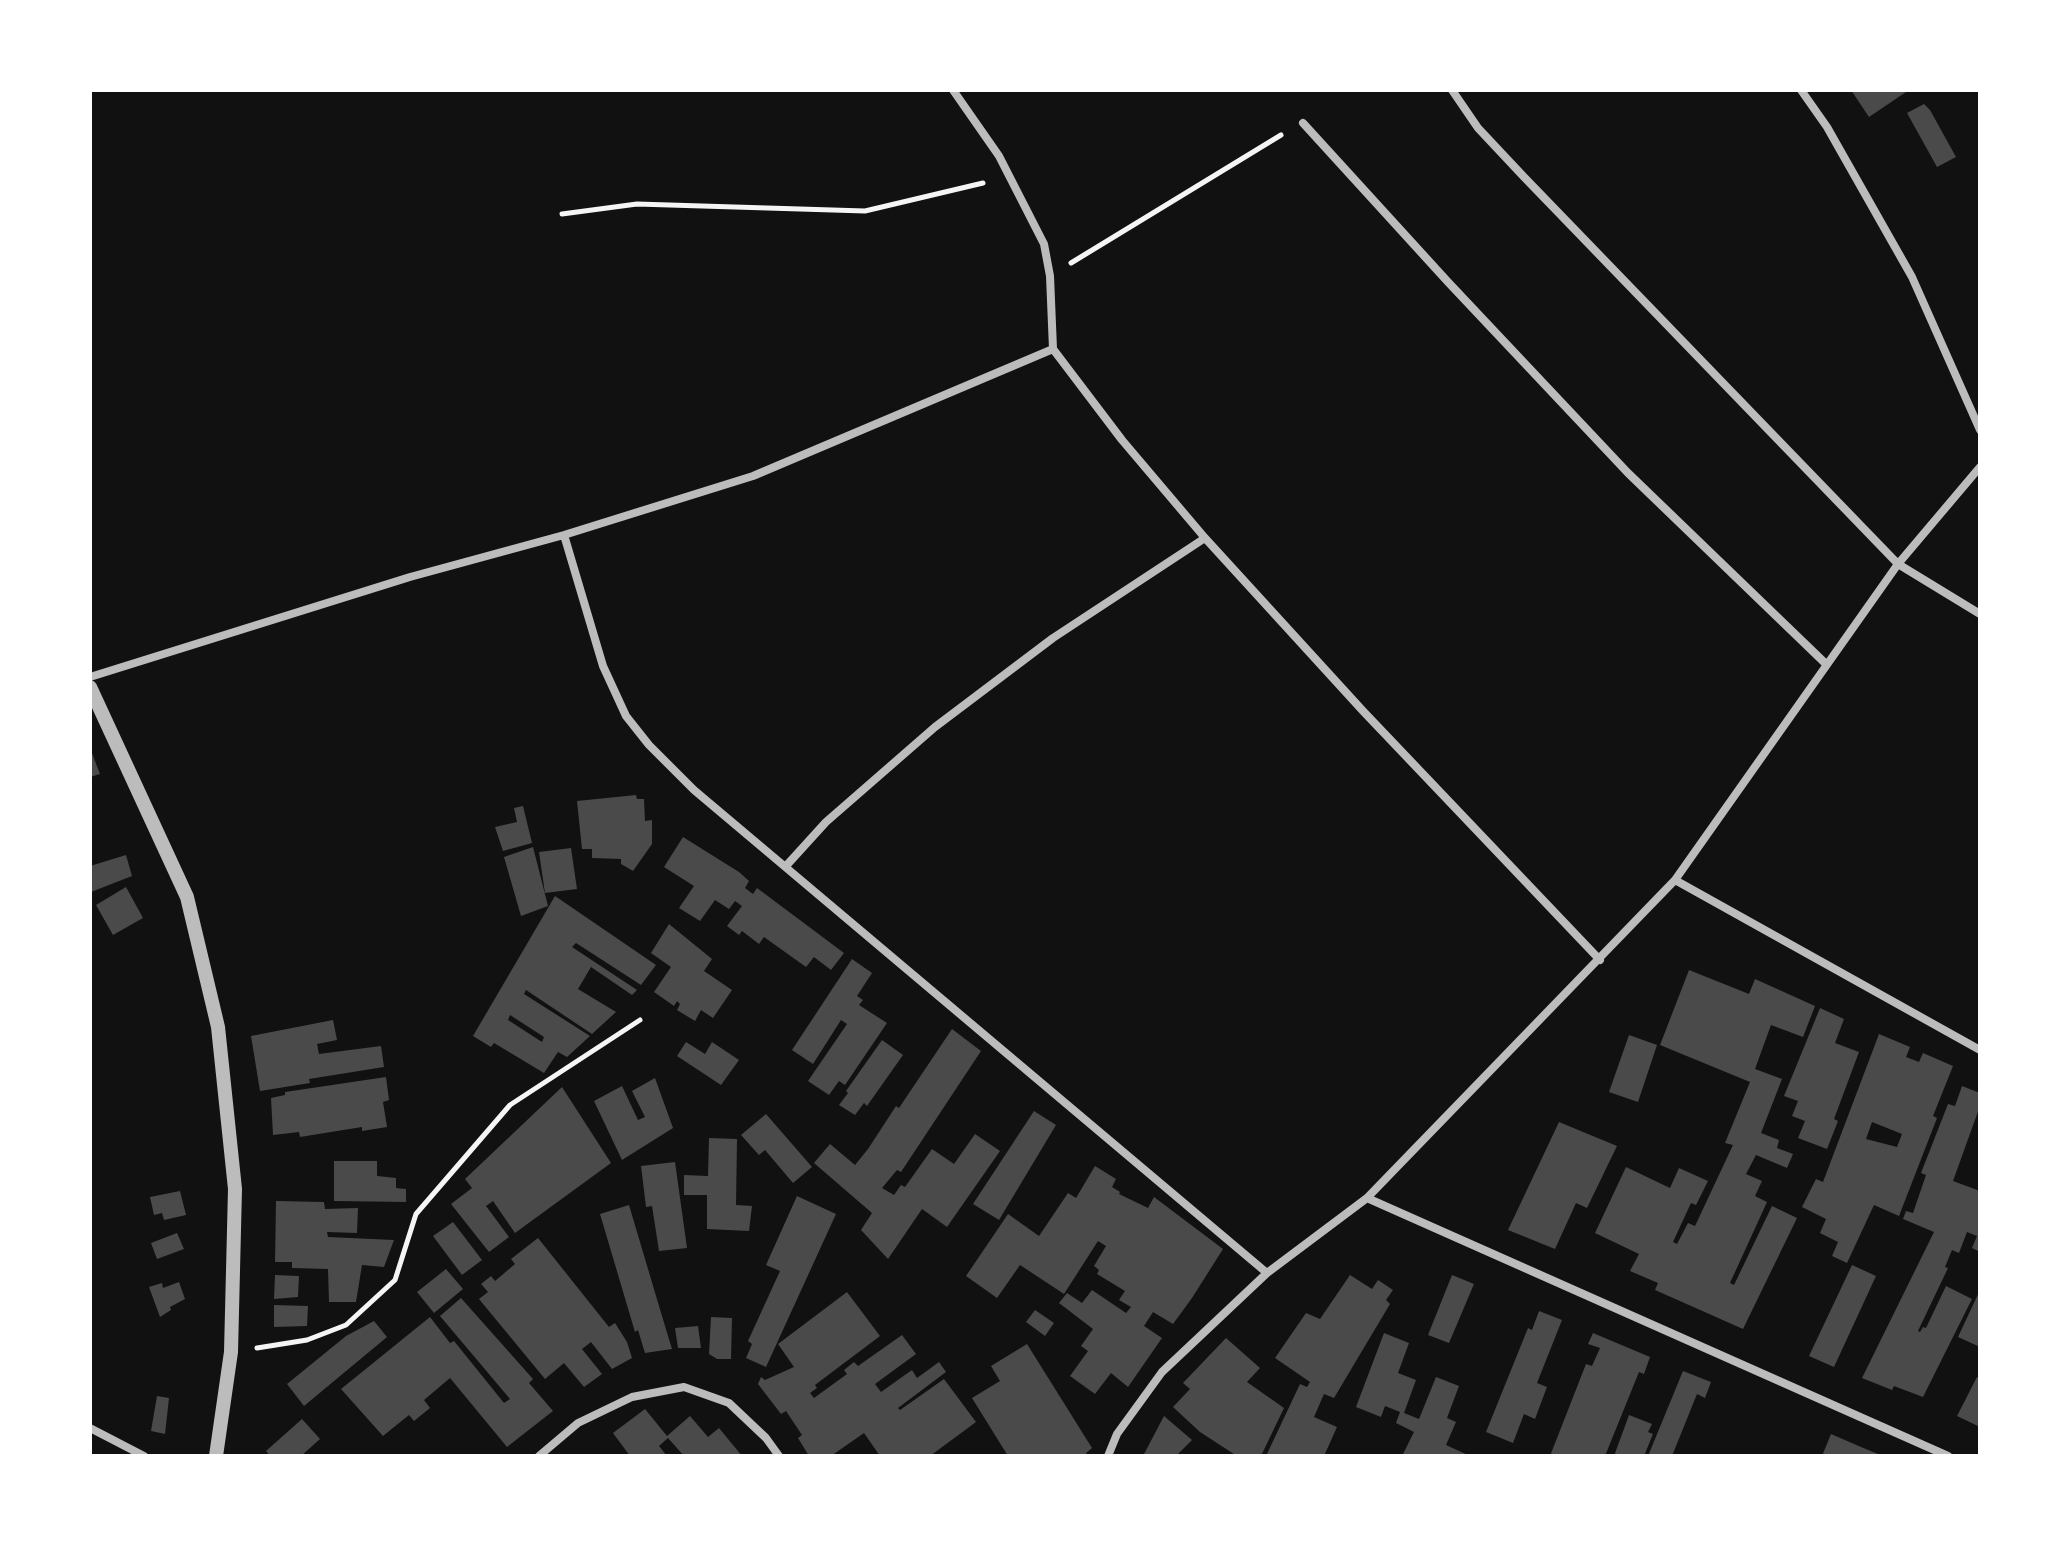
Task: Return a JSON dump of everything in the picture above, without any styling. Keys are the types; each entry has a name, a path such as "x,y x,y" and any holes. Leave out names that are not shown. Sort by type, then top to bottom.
{"street":[{"path":"953,90 1011,177 1044,244 1050,276 1053,349 1122,440 1205,538 1363,711 1600,960"},
{"path":"1452,90 1478,128 1524,177 1898,564 1980,614"},
{"path":"1801,90 1827,127 1912,277 1980,430"},
{"path":"1303,123 1628,473 1826,664"},
{"path":"90,677 410,577 564,535 753,476 1053,349"},
{"path":"1108,1456 1117,1434 1162,1372 1267,1273 1367,1198 1675,880 1898,564 1980,467"},
{"path":"564,535 603,666 626,716 649,745 694,790 1267,1273"},
{"path":"786,866 826,822 935,727 1053,638 1205,538"},
{"path":"90,687 187,897 218,1027 235,1189 231,1352 216,1456"},
{"path":"1675,880 1980,1050"},
{"path":"1367,1198 1948,1456"},
{"path":"539,1456 578,1423 632,1397 684,1387 729,1403 766,1438 779,1456"},
{"path":"90,1428 144,1456"}],"path":[{"path":"1050,276 1245,155 1303,123"},
{"path":"562,214 637,204 865,211 1011,177"},
{"path":"231,1352 307,1340 346,1325 395,1280 416,1214 510,1105 640,1020"}],"building":[{"path":"1851,90 1909,90 1869,117"},
{"path":"1924,104 1956,157 1937,167 1907,113"},
{"path":"90,748 100,774 90,777"},
{"path":"636,795 637,799 644,799 645,821 652,820 652,844 633,871 621,864 621,859 592,858 592,849 582,849 577,801"},
{"path":"523,806 532,843 503,851 495,827 517,822 514,808"},
{"path":"683,837 739,872 749,881 745,888 753,894 757,888 844,953 831,970 814,957 806,967 764,937 759,944 742,931 739,935 727,926 742,906 735,901 729,909 715,900 700,921 679,908 694,886 664,867"},
{"path":"533,847 548,906 521,916 504,857"},
{"path":"571,848 577,889 545,893 539,852"},
{"path":"126,855 132,876 91,892 90,866"},
{"path":"126,887 143,918 113,935 96,905"},
{"path":"555,896 656,965 641,985 576,943 572,947 637,990 632,995 591,967 578,989 616,1012 592,1034 526,990 524,994 590,1036 567,1057 558,1052 544,1073 494,1043 491,1047 473,1036","holes":["510,1015 544,1037 542,1042 508,1020"]},
{"path":"669,924 712,959 704,971 732,990 713,1018 701,1010 695,1021 677,1010 680,1004 677,1001 674,1006 654,992 671,967 651,953"},
{"path":"852,959 872,973 857,996 863,1000 859,1005 887,1023 845,1085 839,1081 829,1095 808,1081 847,1024 841,1020 813,1064 792,1050"},
{"path":"1689,970 1749,994 1755,979 1815,1006 1803,1037 1771,1025 1755,1069 1782,1079 1761,1133 1779,1140 1777,1148 1793,1154 1787,1168 1756,1155 1746,1174 1762,1181 1755,1196 1767,1202 1730,1283 1734,1285 1772,1206 1797,1218 1743,1329 1655,1290 1658,1283 1630,1271 1639,1254 1595,1233 1626,1167 1670,1188 1679,1168 1708,1181 1696,1205 1691,1203 1673,1242 1677,1244 1688,1223 1695,1226 1733,1145 1725,1143 1750,1082 1660,1045"},
{"path":"1820,1008 1844,1019 1835,1043 1859,1052 1834,1119 1838,1121 1827,1149 1798,1138 1805,1121 1792,1116 1798,1101 1784,1096"},
{"path":"333,1020 337,1040 317,1044 319,1054 381,1046 384,1067 309,1079 310,1083 260,1091 251,1036"},
{"path":"952,1029 981,1051 901,1172 897,1170 882,1188 894,1195 901,1185 905,1187 932,1149 954,1164 975,1134 1000,1151 947,1227 922,1209 888,1259 861,1230 872,1213 814,1163 830,1144 855,1165 896,1106 899,1108"},
{"path":"1879,1034 1910,1047 1906,1057 1919,1062 1923,1053 1953,1066 1933,1116 1937,1118 1899,1216 1874,1205 1847,1263 1832,1256 1838,1242 1820,1233 1826,1219 1802,1207 1816,1179 1823,1182","holes":["1872,1122 1902,1134 1897,1147 1866,1139"]},
{"path":"1629,1035 1657,1045 1638,1102 1609,1092"},
{"path":"882,1040 903,1055 867,1106 864,1103 855,1115 839,1105"},
{"path":"686,1042 705,1054 712,1042 739,1060 721,1085 677,1056"},
{"path":"386,1077 389,1100 383,1102 387,1127 362,1131 362,1127 300,1137 299,1132 273,1135 271,1098 285,1095 285,1092"},
{"path":"655,1078 673,1128 622,1160 594,1101 622,1086 638,1120 645,1117 632,1091"},
{"path":"1962,1086 1980,1093 1980,1106 1953,1181 1980,1191 1980,1252 1972,1248 1977,1236 1967,1232 1959,1253 1952,1250 1945,1267 1948,1268 1918,1331 1926,1328 1946,1286 1972,1299 1923,1397 1894,1386 1892,1390 1862,1378 1934,1232 1903,1219 1906,1211 1913,1213 1926,1175 1921,1173 1948,1104 1955,1106"},
{"path":"562,1087 611,1163 515,1233 493,1201 486,1206 509,1237 489,1252 451,1204 472,1188 465,1179"},
{"path":"1034,1111 1056,1125 999,1220 973,1204"},
{"path":"766,1114 812,1167 793,1183 765,1150 759,1155 741,1135"},
{"path":"1559,1122 1617,1146 1587,1208 1576,1203 1555,1249 1508,1230"},
{"path":"709,1138 737,1139 736,1205 752,1206 749,1231 707,1229 707,1195 684,1195 684,1175 708,1176"},
{"path":"334,1161 377,1161 377,1176 396,1178 396,1188 406,1189 406,1202 334,1201"},
{"path":"675,1162 687,1248 659,1251 652,1206 646,1207 641,1166"},
{"path":"1095,1166 1116,1179 1112,1187 1119,1194 1148,1208 1154,1197 1223,1249 1173,1324 1153,1312 1144,1326 1162,1338 1128,1387 1111,1373 1095,1394 1070,1376 1088,1351 1081,1346 1093,1329 1059,1303 1067,1293 1082,1303 1092,1290 1126,1313 1131,1307 1119,1300 1125,1291 1097,1274 1099,1270 1094,1266 1106,1246 1098,1241 1064,1294 1020,1265 997,1298 966,1276 1008,1214 1039,1236 1068,1193 1076,1198"},
{"path":"180,1191 186,1215 164,1220 162,1213 154,1215 150,1197"},
{"path":"797,1196 836,1214 766,1367 746,1358 752,1344 748,1341 780,1271 766,1265"},
{"path":"276,1201 324,1202 325,1209 358,1208 357,1233 327,1232 328,1237 394,1240 384,1267 362,1265 356,1302 329,1302 328,1269 292,1268 292,1262 275,1262"},
{"path":"629,1205 672,1349 645,1353 638,1330 635,1332 600,1214"},
{"path":"453,1222 482,1260 462,1275 433,1236"},
{"path":"177,1233 184,1249 157,1259 151,1243"},
{"path":"538,1238 609,1327 615,1323 627,1342 632,1358 612,1369 591,1342 582,1349 602,1374 584,1387 564,1363 545,1379 479,1299 488,1292 481,1284 491,1276 495,1281 515,1264 511,1259"},
{"path":"1852,1265 1876,1276 1834,1367 1809,1356"},
{"path":"446,1269 463,1289 434,1313 417,1292"},
{"path":"275,1275 299,1276 298,1297 274,1299"},
{"path":"1350,1275 1372,1289 1378,1280 1393,1290 1386,1300 1390,1304 1334,1398 1324,1394 1314,1417 1337,1427 1324,1456 1266,1456 1300,1384 1307,1387 1310,1382 1275,1358 1306,1313 1320,1319"},
{"path":"1452,1275 1474,1284 1449,1343 1428,1335"},
{"path":"179,1282 185,1299 160,1317 149,1287 162,1283 163,1288"},
{"path":"1980,1290 1980,1347 1958,1337"},
{"path":"847,1292 880,1336 815,1385 817,1388 810,1393 814,1398 847,1374 844,1370 854,1362 858,1366 902,1335 916,1354 875,1384 881,1392 912,1370 917,1378 939,1362 946,1372 898,1408 900,1410 944,1379 976,1422 930,1456 880,1456 864,1433 831,1456 809,1456 798,1438 802,1435 786,1411 781,1414 758,1384 761,1377 765,1380 794,1367 778,1344"},
{"path":"461,1298 533,1379 529,1383 553,1411 507,1447 450,1378 424,1400 430,1408 414,1421 409,1415 383,1436 341,1389 430,1317 450,1343 454,1341 504,1403 510,1399 440,1316"},
{"path":"274,1305 308,1306 307,1326 274,1327"},
{"path":"1035,1310 1054,1323 1045,1336 1026,1322"},
{"path":"1539,1311 1562,1320 1537,1383 1547,1387 1535,1419 1524,1414 1513,1443 1486,1432 1528,1328 1532,1330"},
{"path":"711,1317 732,1318 731,1359 717,1359 709,1354"},
{"path":"374,1321 387,1337 304,1406 287,1384 346,1336"},
{"path":"698,1326 701,1348 678,1348 675,1328"},
{"path":"1384,1333 1409,1343 1398,1373 1416,1380 1404,1413 1419,1419 1436,1377 1459,1386 1447,1418 1456,1422 1446,1445 1470,1456 1402,1456 1414,1432 1396,1423 1400,1412 1385,1406 1381,1417 1356,1407"},
{"path":"1593,1333 1650,1357 1644,1374 1639,1372 1605,1456 1550,1456 1586,1364 1592,1366 1600,1348 1588,1344"},
{"path":"1226,1338 1260,1368 1247,1382 1284,1408 1261,1456 1237,1456 1200,1432 1173,1407 1190,1389 1183,1383"},
{"path":"1027,1344 1092,1448 1086,1453 1088,1456 1008,1456 972,1398 1000,1381 991,1366"},
{"path":"1683,1371 1711,1382 1705,1398 1697,1394 1672,1456 1648,1456"},
{"path":"1977,1377 1980,1379 1980,1427 1957,1416"},
{"path":"157,1396 169,1398 165,1434 151,1431"},
{"path":"645,1409 667,1436 690,1416 708,1437 719,1428 742,1456 684,1456 668,1438 659,1446 667,1456 630,1456 613,1433"},
{"path":"1629,1415 1652,1424 1648,1432 1653,1434 1644,1456 1614,1456"},
{"path":"1164,1416 1192,1440 1176,1456 1143,1456"},
{"path":"302,1419 320,1439 301,1456 270,1456 266,1451"},
{"path":"1831,1434 1861,1447 1883,1456 1822,1456"}]}
